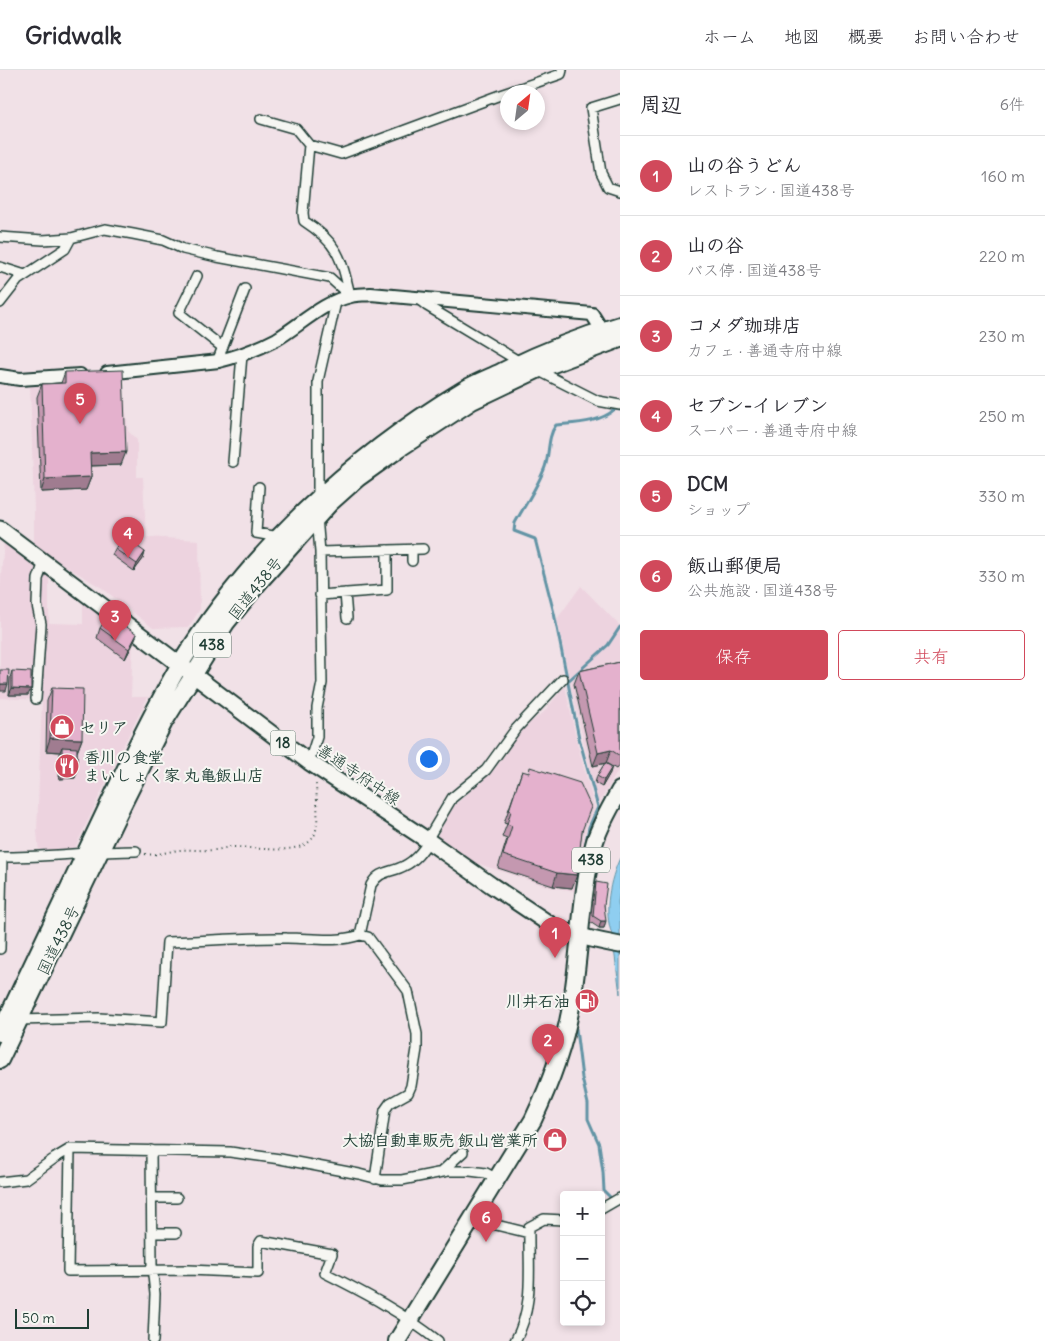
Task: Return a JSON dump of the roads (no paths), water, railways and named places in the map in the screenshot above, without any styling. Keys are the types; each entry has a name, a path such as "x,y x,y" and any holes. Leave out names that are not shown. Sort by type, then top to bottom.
{"highway":[{"name":"国道438号","path":"0,1060 6,1024 94,851 155,739 193,676 226,624 260,580 317,516 358,478 400,448 472,401 609,338 620,325"},
{"name":"国道438号","path":"94,851 135,749 180,666 212,617 279,537 318,499 392,436 465,389 520,362 609,338"},
{"name":"438","path":"397,1341 533,1120 557,1063 567,1028 572,1000 585,894 595,841 620,790"}],"main road":[{"name":"善通寺府中線","path":"0,529 312,764 554,927 613,944"}],"street":[{"path":"261,119 296,129 309,145 341,154 561,74 562,70"},
{"path":"620,99 591,108 601,173 608,187 620,191"},
{"path":"309,145 304,220 321,232 336,250 343,265 350,296"},
{"path":"0,237 43,240 71,238 105,229 162,240 183,249 217,257 330,278 350,296"},
{"path":"2,298 18,280 65,249 71,238"},
{"path":"0,267 25,275"},
{"path":"197,276 179,313 222,347"},
{"path":"216,362 246,289"},
{"path":"0,376 20,379 54,377 216,362 242,356 278,338 336,302 350,296 370,294 592,314 609,338"},
{"path":"417,298 427,306 520,362"},
{"path":"312,764 317,737 317,708 322,683 320,552 317,516 318,381 336,302"},
{"path":"233,462 242,356"},
{"path":"537,370 598,402 620,405"},
{"path":"259,488 256,533 279,537"},
{"path":"412,549 412,561"},
{"path":"320,552 423,549"},
{"path":"320,596 387,590 386,550"},
{"path":"36,700 41,624 37,604 38,579 44,562"},
{"path":"345,594 347,618"},
{"path":"360,935 371,884 375,877 412,861 428,841 452,798 486,770 515,730 563,679"},
{"path":"0,947 1,857 41,857 94,851 136,851"},
{"path":"6,1024 99,1018 162,1022 167,942 287,938 309,940 348,939 360,935 368,937 408,992 417,1034 417,1049 408,1093 390,1103 385,1110 375,1179"},
{"path":"0,1182 26,1180 70,1149 255,1154 375,1179 402,1180 440,1173 470,1171 486,1173 497,1178"},
{"path":"70,1149 68,1270 189,1270 258,1274 258,1246 261,1240 286,1244 332,1254 325,1273 376,1298 438,1341"},
{"path":"151,1150 152,1270 155,1294 153,1341"},
{"path":"440,1173 463,1152"},
{"path":"152,1198 177,1198"},
{"path":"605,1207 620,1198"},
{"path":"472,1219 529,1233"},
{"path":"516,1341 523,1328 528,1309 530,1287 529,1227 544,1219 560,1220"},
{"path":"152,1233 176,1233"}],"water":[{"path":"620,858 618,902 620,917 620,994 612,934 609,925 608,906 613,876"}],"waterway":[{"path":"583,857 589,827 598,807 579,738 554,613 535,539 514,531 515,523 547,462 551,435 556,425 595,420 615,409 620,410"},
{"path":"568,681 608,645 620,627"},
{"path":"576,1029 582,1078 588,1104 588,1119 599,1144 604,1191 610,1197"}],"place":[{"name":"DCM","path":"80,424"},
{"name":"セブン-イレブン","path":"128,558"},
{"name":"コメダ珈琲店","path":"115,641"},
{"name":"セリア","path":"62,727"},
{"name":"香川の食堂 まいしょく家 丸亀飯山店","path":"67,766"},
{"name":"山の谷うどん","path":"555,958"},
{"name":"川井石油","path":"587,1001"},
{"name":"山の谷","path":"548,1065"},
{"name":"大協自動車販売 飯山営業所","path":"555,1140"},
{"name":"飯山郵便局","path":"486,1242"}]}
